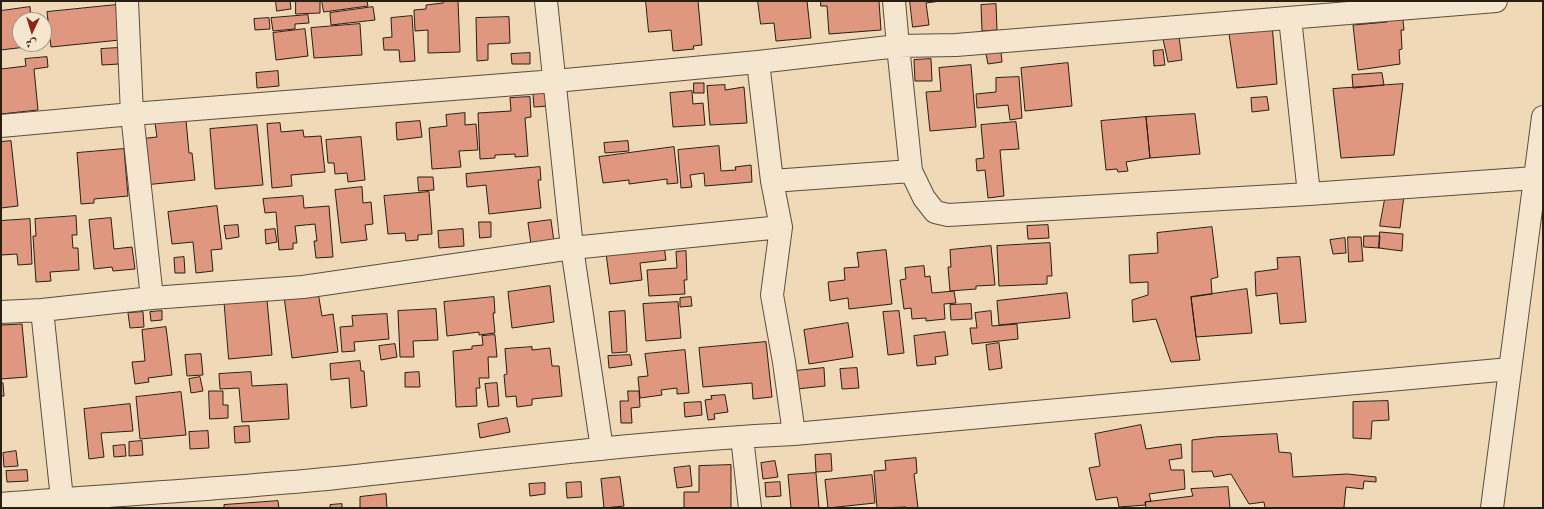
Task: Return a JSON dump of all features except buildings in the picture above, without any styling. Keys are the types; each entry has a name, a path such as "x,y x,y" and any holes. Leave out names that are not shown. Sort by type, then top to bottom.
{"street":[{"path":"127,1 132,114 152,298"},
{"path":"546,1 572,248 602,449"},
{"path":"894,1 911,171 924,198 935,212 948,215 1309,194 1535,178"},
{"path":"1,126 132,114 555,81 758,62 898,46 956,45 1496,1"},
{"path":"1290,18 1309,194"},
{"path":"758,62 772,181 781,227 772,294 784,362 794,434"},
{"path":"1492,508 1543,118"},
{"path":"772,181 911,171"},
{"path":"1,312 42,310 152,298 303,287 572,248 781,227"},
{"path":"42,310 62,499"},
{"path":"1,508 1,504 62,499 198,499 335,478 602,449 794,434 1510,369"},
{"path":"742,437 750,508"}]}
